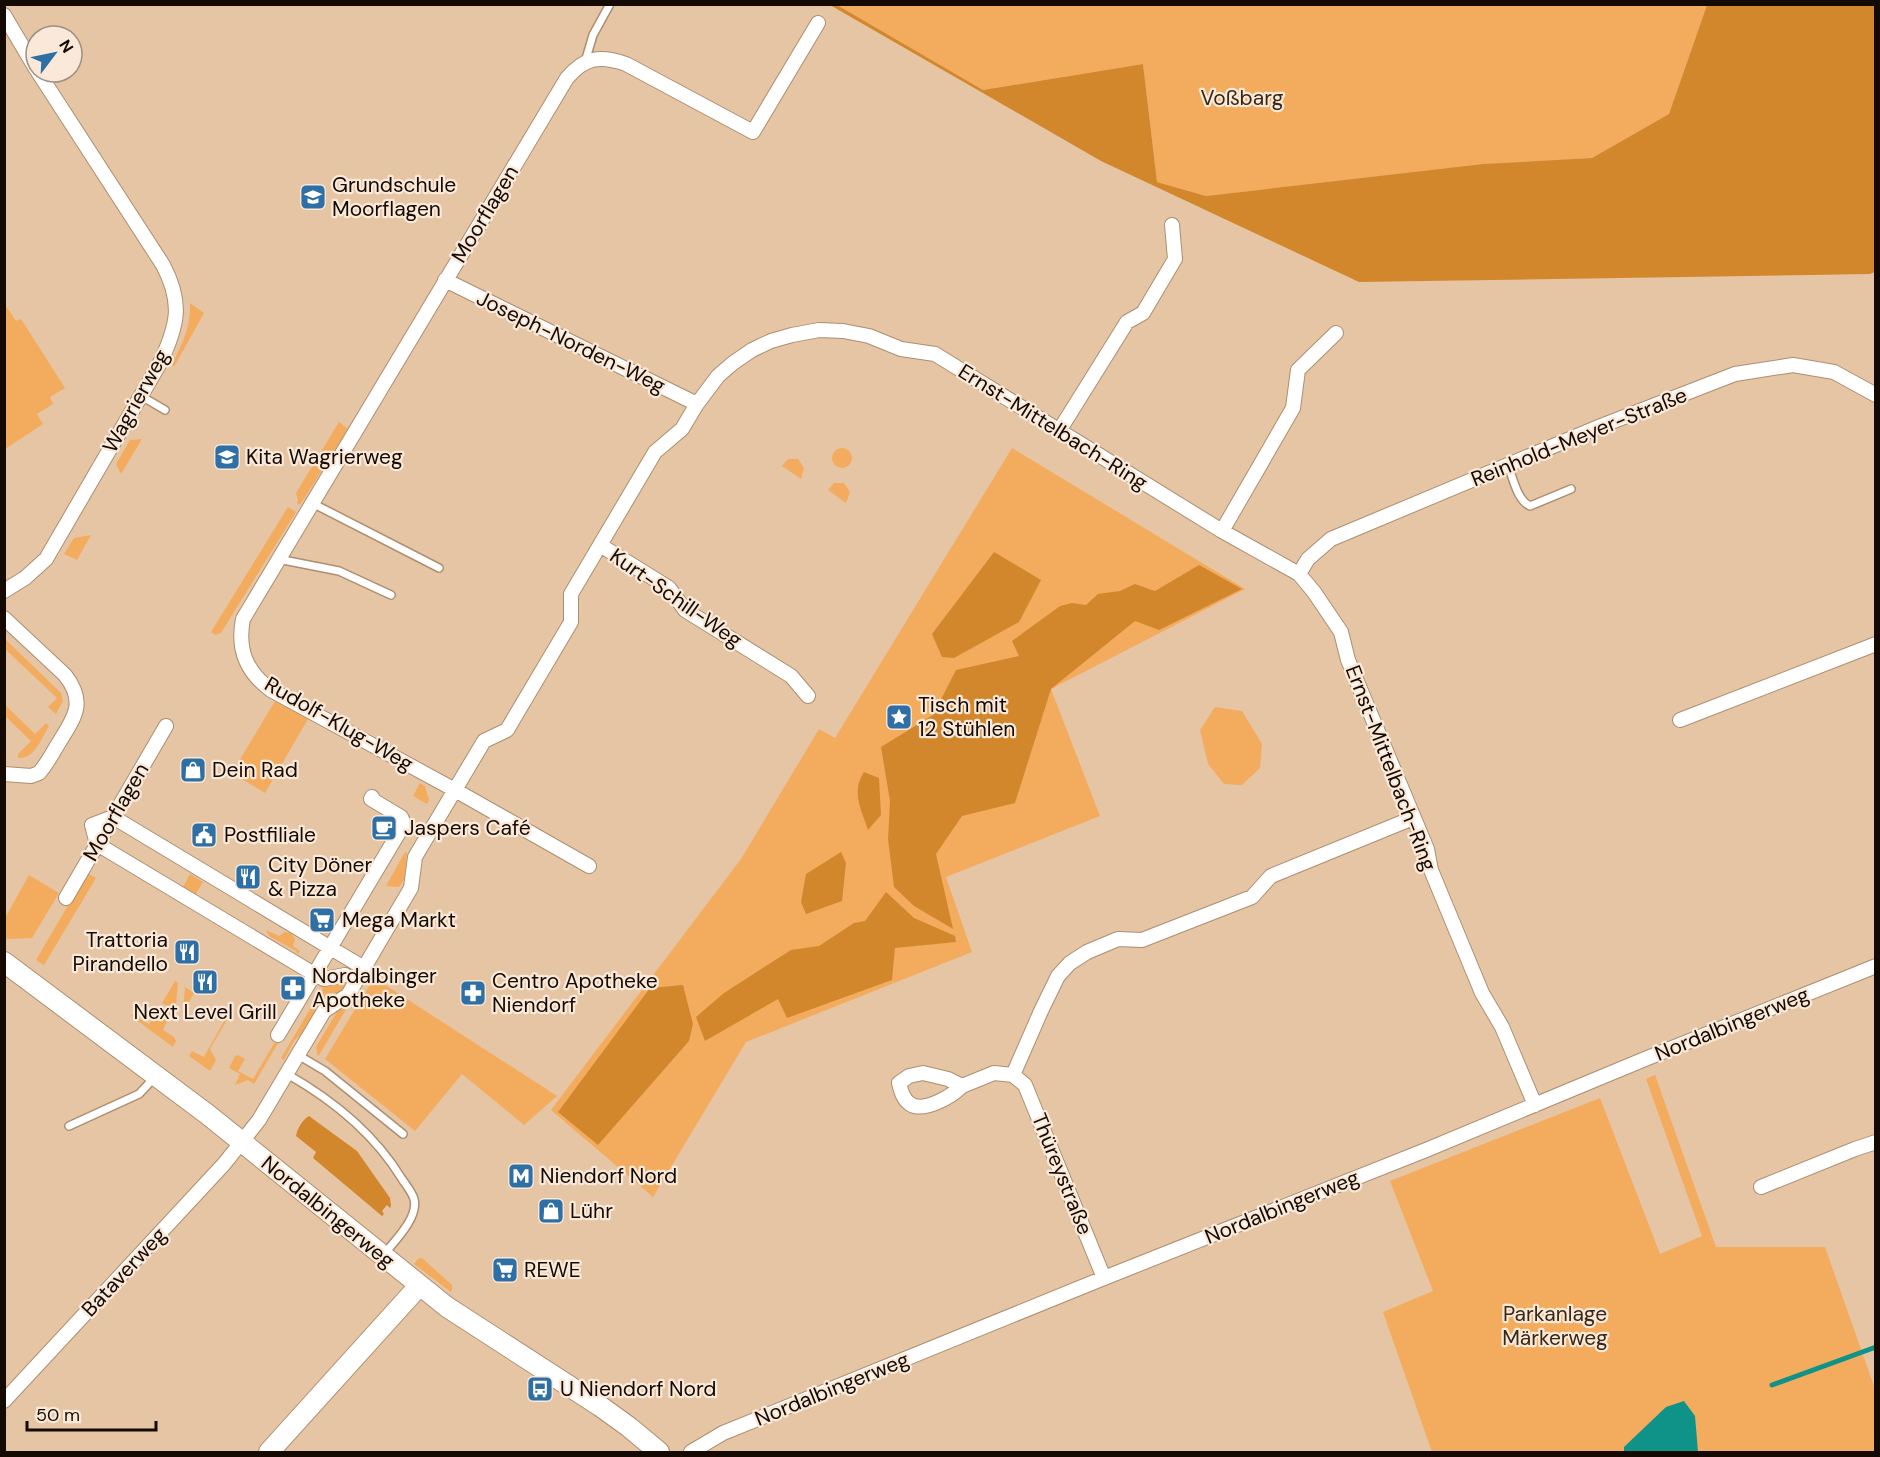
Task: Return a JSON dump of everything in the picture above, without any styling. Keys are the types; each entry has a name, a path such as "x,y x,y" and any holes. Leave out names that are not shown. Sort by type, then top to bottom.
{"street":[{"name":"Wagrierweg","path":"4,15 24,49"},
{"path":"585,62 597,58 609,58 626,64 753,132 818,23"},
{"name":"Moorflagen","path":"240,643 243,620 278,559 567,78 575,68 585,62"},
{"name":"Wagrierweg","path":"4,591 25,578 46,559 168,346 176,314 176,295 154,250 45,84"},
{"path":"1059,431 1127,322 1143,313 1175,259 1172,225"},
{"name":"Joseph-Norden-Weg","path":"445,280 697,404"},
{"name":"Ernst-Mittelbach-Ring","path":"242,1142 260,1120 324,1011 348,995 350,978 364,968 411,888 415,857 484,741 507,730 571,622 571,594 655,452 682,429 718,376 733,363 771,341 792,334 819,330 843,331 869,336 902,350 935,354 1222,531 1299,574 1341,632 1348,660 1427,849 1431,870 1482,993 1502,1027 1535,1105"},
{"path":"1222,531 1293,408 1298,369 1336,333"},
{"name":"Reinhold-Meyer-Straße","path":"1299,574 1308,559 1331,539 1734,374 1792,365 1834,372 1875,395"},
{"name":"Kurt-Schill-Weg","path":"600,545 669,588 685,610 791,676 808,696"},
{"path":"4,618 65,675 77,700 74,717 39,772 31,776 4,774"},
{"name":"Rudolf-Klug-Weg","path":"240,643 249,666 263,684 271,690 455,790"},
{"path":"1680,720 1875,644"},
{"name":"Moorflagen","path":"66,898 166,726"},
{"path":"455,790 589,866"},
{"path":"278,1035 404,824 401,817 377,805"},
{"path":"113,817 364,968"},
{"path":"962,1086 994,1073 1013,1075 1058,976 1070,963 1087,952 1118,939 1142,940 1252,897 1271,876 1413,818"},
{"path":"97,844 314,974 324,979 350,978"},
{"name":"Nordalbingerweg","path":"4,962 242,1142 460,1317 600,1406 658,1452"},
{"name":"Nordalbingerweg","path":"691,1452 723,1433 1875,966"},
{"name":"Thüreystraße","path":"1013,1075 1025,1086 1104,1278"},
{"name":"Bataverweg","path":"4,1401 242,1142"},
{"path":"1761,1187 1875,1142"},
{"path":"270,1452 419,1286"}],"lane":[{"path":"585,62 593,35 610,4"},
{"path":"141,396 165,410"},
{"path":"1508,465 1526,505 1530,506 1571,489"},
{"path":"312,502 438,568"},
{"path":"278,559 339,571 391,595"},
{"path":"331,967 350,978"},
{"path":"298,1055 325,1071 403,1134"},
{"path":"287,1074 342,1111 370,1135 395,1167 414,1199 412,1217 383,1256"},
{"path":"69,1126 140,1094 156,1076"}],"green space":[{"name":"Voßbarg","path":"837,5 1707,5 1669,114 1592,158 1483,164 1206,196 1157,182 1143,64 983,90"},
{"path":"4,303 16,321 21,319 65,388 50,397 53,404 37,414 43,424 5,449"},
{"path":"190,303 204,313 174,367 172,364 187,328"},
{"path":"339,422 348,429 300,505 297,503 296,493"},
{"path":"142,439 121,474 116,464 130,440"},
{"path":"842,448 849,451 852,458 849,465 842,468 835,465 832,458 835,451"},
{"path":"1012,448 1245,589 1051,689 1100,816 946,877 972,952 746,1042 653,1197 551,1110 741,859 819,729 835,738"},
{"path":"788,459 798,459 804,468 801,479 782,466"},
{"path":"834,483 844,483 850,492 846,503 828,490"},
{"path":"288,507 296,512 221,633 215,635 211,632"},
{"path":"91,535 77,560 64,554 74,538"},
{"path":"4,638 61,693 63,701 56,714 48,707 57,698 5,649"},
{"path":"275,701 308,719 265,793 232,773"},
{"path":"5,705 35,734 46,723 49,726 37,747 29,755 18,758 18,754 31,741 5,716"},
{"path":"1215,707 1242,711 1262,744 1260,768 1242,785 1224,784 1208,764 1200,730"},
{"path":"420,783 425,786 429,800 427,804 413,796"},
{"path":"405,852 407,853 404,880 399,887 386,886"},
{"path":"87,873 96,878 44,965 36,960"},
{"path":"190,874 203,882 196,894 183,887"},
{"path":"29,875 59,893 32,938 7,939 5,918"},
{"path":"266,930 279,936 285,932 291,933 295,939 293,946 300,951 298,954 269,936"},
{"path":"334,980 346,986 339,993 329,993 309,1026 294,1041 284,1060 281,1058 325,984"},
{"path":"175,981 178,983 177,1012 162,1003"},
{"path":"382,983 557,1096 524,1125 462,1074 415,1131 325,1059 369,986"},
{"path":"185,987 194,993 184,1011 195,1019 183,1011"},
{"path":"341,1005 348,1006 318,1057 316,1047"},
{"path":"159,1008 170,1015 163,1030 174,1037 176,1041 173,1047 131,1016 132,1014 149,1024"},
{"path":"228,1014 230,1015 210,1049 216,1060 210,1071 189,1056 192,1051 204,1057"},
{"path":"275,1042 278,1043 254,1084 248,1080 235,1085 240,1074 229,1068 235,1056 238,1055 245,1059 238,1071 253,1079"},
{"name":"Parkanlage Märkerweg","path":"1655,1075 1716,1247 1825,1247 1875,1389 1875,1452 1432,1452 1383,1312 1433,1291 1390,1181 1600,1098 1660,1254 1702,1236 1646,1079"},
{"path":"422,1258 452,1285 451,1292 414,1264"}],"shaded area":[{"path":"830,5 837,5 983,90 1143,64 1157,182 1206,196 1483,164 1592,158 1669,114 1707,5 1875,5 1875,272 1870,274 1359,282 1101,161"},
{"path":"994,552 1041,580 1019,622 954,658 942,657 932,634"},
{"path":"1199,565 1242,589 1159,630 1135,621 1051,689 1015,803 962,816 936,854 953,929 914,906 894,887 888,839 890,801 881,747 933,715 956,670 1019,656 1012,641 1060,606 1072,603 1086,605 1098,594 1120,591 1135,584 1155,591"},
{"path":"864,772 879,778 881,815 868,830 858,801 858,787"},
{"path":"841,852 846,863 842,901 806,914 801,902 806,874"},
{"path":"886,892 914,918 955,936 956,942 895,948 892,980 787,1018 778,999 705,1041 696,1017 724,993 791,950 819,946 854,923 865,921"},
{"path":"683,985 693,1024 689,1041 598,1145 558,1112 650,988"},
{"path":"309,1116 357,1151 390,1198 391,1206 390,1208 387,1205 382,1211 384,1214 382,1216 313,1158 316,1152 296,1136 301,1124"}],"water":[{"path":"1684,1401 1695,1416 1698,1452 1624,1452 1624,1447 1666,1407"}],"waterway":[{"path":"1772,1385 1876,1347"}],"place":[{"name":"Grundschule Moorflagen","path":"313,197"},
{"name":"Kita Wagrierweg","path":"227,457"},
{"name":"Tisch mit 12 Stühlen","path":"899,717"},
{"name":"Dein Rad","path":"193,770"},
{"name":"Jaspers Café","path":"384,828"},
{"name":"Postfiliale","path":"204,835"},
{"name":"City Döner & Pizza","path":"248,877"},
{"name":"Mega Markt","path":"322,920"},
{"name":"Trattoria Pirandello","path":"187,952"},
{"name":"Next Level Grill","path":"205,982"},
{"name":"Nordalbinger Apotheke","path":"293,988"},
{"name":"Centro Apotheke Niendorf","path":"473,993"},
{"name":"Niendorf Nord","path":"521,1176"},
{"name":"Lühr","path":"551,1211"},
{"name":"REWE","path":"505,1270"},
{"name":"U Niendorf Nord","path":"540,1389"}]}
